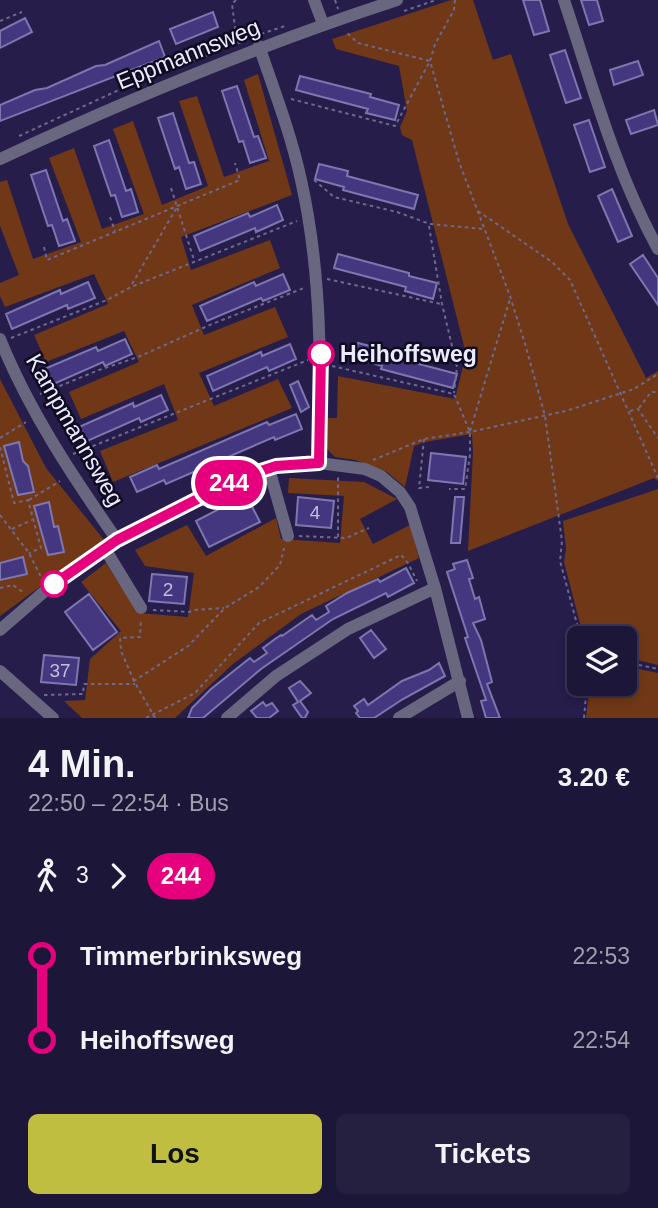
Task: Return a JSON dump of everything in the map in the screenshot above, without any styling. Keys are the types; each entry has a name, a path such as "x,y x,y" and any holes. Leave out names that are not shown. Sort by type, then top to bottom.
{"street":[{"path":"314,0 323,24"},
{"path":"564,0 616,156 639,215 658,249"},
{"name":"Eppmannsweg","path":"0,159 106,110 259,46 341,18 398,6"},
{"path":"259,46 301,177 308,217 316,280 321,359 319,463"},
{"name":"Kampmannsweg","path":"1,340 29,399 71,474 117,540"},
{"path":"0,630 47,589 117,540 239,478 269,469 319,463 365,469 381,476 400,492 410,507 429,591 460,681 468,718"},
{"path":"269,469 288,536"},
{"path":"104,549 141,608"},
{"path":"227,718 276,676 348,629 429,591"},
{"path":"0,671 53,718"},
{"path":"399,718 460,681"}],"path":[{"path":"236,0 232,4 236,56"},
{"path":"398,6 436,0"},
{"path":"276,94 395,127 430,61 435,44 454,10 455,0"},
{"path":"0,21 22,12"},
{"path":"341,18 346,34 358,43 430,61"},
{"path":"430,61 459,162 510,296 545,416 563,551 560,561 577,626"},
{"path":"44,247 47,260 240,180 235,163"},
{"path":"301,177 313,177 334,197 397,212 429,224 484,229"},
{"path":"171,188 195,261"},
{"path":"131,287 177,206"},
{"path":"477,211 552,262 570,280 658,477"},
{"path":"110,217 115,232"},
{"path":"1,340 107,300 131,287 308,217"},
{"path":"429,224 442,304 457,366 454,394 470,432"},
{"path":"29,399 99,370 138,358 316,280 442,304"},
{"path":"449,489 465,489 470,432 510,296"},
{"path":"62,458 321,359 454,394"},
{"path":"365,469 366,463 424,439 545,416 621,394 658,374"},
{"path":"629,411 638,408 651,392 658,392"},
{"path":"638,408 658,438"},
{"path":"0,438 37,414"},
{"path":"424,439 419,488 429,487"},
{"path":"0,447 14,503 28,500 71,474"},
{"path":"338,465 338,538"},
{"path":"28,500 41,548 29,553"},
{"path":"0,514 29,553 47,589"},
{"path":"12,529 33,520"},
{"path":"27,695 83,694 84,684 135,682 188,646 225,608 259,587 280,565 288,536 346,538 369,528"},
{"path":"146,718 195,693 259,622 401,555 429,591"},
{"path":"0,588 13,585 33,600"},
{"path":"155,718 121,652 120,638 140,637 141,608 189,612 225,608"},
{"path":"637,665 658,669"},
{"path":"584,718 586,696"}],"shaded area":[{"path":"451,0 473,0 493,60 511,54 568,224 646,378 658,371 658,481 654,478 468,551 472,434 414,446 405,487 387,472 355,460 335,457 327,449 328,418 337,418 338,376 455,399 466,354 412,140 402,135 400,127 407,111 399,66 336,49 332,39"},
{"path":"258,74 292,195 181,237 191,270 270,240 280,268 192,305 204,335 275,307 288,337 199,373 214,406 278,379 292,408 113,482 100,451 178,420 164,384 81,419 69,392 139,362 124,331 46,362 34,335 108,304 94,274 5,307 0,296 0,283 19,275 0,226 0,182 7,180 33,259 81,242 49,158 74,148 102,229 144,214 113,129 133,121 162,205 208,186 179,101 197,96 224,177 269,161 244,80"},
{"path":"0,379 46,468 104,540 0,616"},
{"path":"289,478 364,482 397,499 360,519 373,544 410,525 419,558 301,614 233,664 175,718 82,718 64,701 85,700 90,659 121,631 81,582 106,563 138,613 188,617 194,573 145,566 135,550 187,525 206,556 276,518 281,539 340,543 344,496 288,493"},
{"path":"658,489 658,665 637,660 637,626 581,626 564,562 566,549 563,521"},
{"path":"637,669 658,673 658,718 586,718 589,696 637,696"}],"building":[{"path":"523,0 540,0 549,31 534,35"},
{"path":"581,0 597,0 603,21 589,25"},
{"path":"213,12 218,27 176,44 170,29"},
{"path":"25,18 32,32 0,48 0,31"},
{"path":"159,41 165,57 0,121 0,105 96,66 105,65"},
{"path":"565,50 581,98 566,103 550,55"},
{"path":"638,61 643,75 614,85 610,70"},
{"path":"300,76 371,94 370,97 399,105 395,120 366,113 368,109 296,90"},
{"path":"237,86 254,137 258,136 266,158 250,163 243,141 239,142 222,91"},
{"path":"654,110 658,125 631,134 626,120"},
{"path":"173,113 189,163 194,162 201,184 186,189 179,167 175,169 158,118"},
{"path":"589,120 605,167 590,172 574,125"},
{"path":"109,140 126,191 131,189 138,212 122,217 115,195 111,196 94,146"},
{"path":"319,164 348,171 347,176 418,195 414,209 343,190 344,187 315,179"},
{"path":"46,170 63,221 67,219 75,241 59,246 52,225 48,226 31,175"},
{"path":"612,189 632,236 618,242 598,196"},
{"path":"277,205 283,220 256,232 255,228 200,251 194,236 248,213 250,217"},
{"path":"338,254 437,283 433,299 405,291 406,287 334,268"},
{"path":"643,255 658,278 658,305 630,264"},
{"path":"283,274 290,290 263,301 261,298 207,321 200,306 254,282 256,286"},
{"path":"88,282 95,298 68,309 67,305 12,329 6,314 60,290 61,294"},
{"path":"125,339 132,354 105,366 103,362 49,386 42,370 96,347 98,351"},
{"path":"358,343 386,350 385,355 457,374 453,388 381,369 382,366 354,358"},
{"path":"290,344 296,359 269,371 267,367 213,391 207,376 261,352 262,356"},
{"path":"298,381 309,407 301,412 290,385"},
{"path":"161,395 168,410 141,422 139,418 85,442 79,427 133,403 134,407"},
{"path":"296,414 302,429 275,440 274,437 166,484 164,480 137,492 130,477 157,465 159,469 267,422 269,425"},
{"path":"19,442 34,492 18,495 4,446"},
{"path":"431,453 466,457 463,484 428,480"},
{"path":"246,495 260,522 209,547 196,521"},
{"path":"298,497 334,501 331,528 296,525"},
{"path":"455,497 464,497 460,543 451,543"},
{"path":"49,502 54,527 58,526 64,552 48,555 34,506"},
{"path":"23,557 27,574 0,580 0,563"},
{"path":"467,560 473,578 469,579 475,599 479,597 485,619 473,623 481,640 492,682 487,684 500,718 486,718 481,701 486,700 447,572 455,569 453,564"},
{"path":"406,568 414,583 388,597 386,593 333,619 261,669 203,718 188,718 192,708 211,689 250,658 254,662 267,653 263,648 275,639 312,615 316,620 329,612 326,606 347,593 378,579 380,582"},
{"path":"152,574 187,577 184,604 149,601"},
{"path":"89,594 117,632 93,650 65,612"},
{"path":"371,630 386,649 374,658 360,638"},
{"path":"44,655 79,658 76,685 41,682"},
{"path":"439,663 445,676 374,718 360,718 356,713 358,711 354,706 364,699 368,705 402,681"},
{"path":"300,681 311,693 300,701 308,712 305,718 302,718 293,705 298,702 289,688"},
{"path":"263,702 266,706 272,703 278,711 269,718 257,718 251,711"}],"bus line":[{"name":"244","path":"54,584 117,540 239,478 276,466 319,463 321,354"}],"place":[{"name":"Heihoffsweg","path":"321,354"}]}
